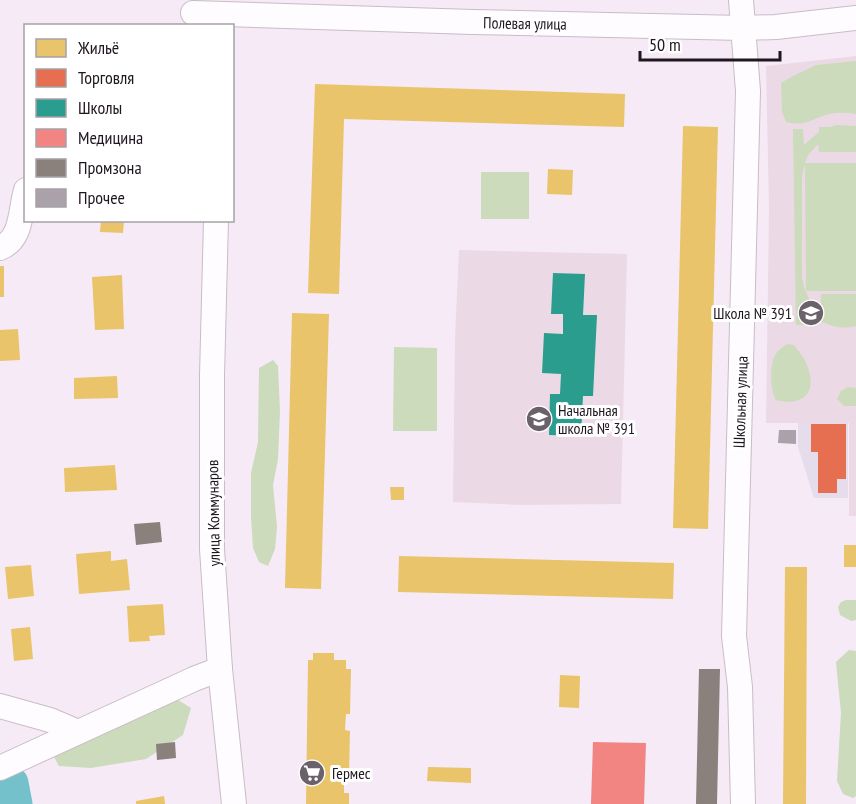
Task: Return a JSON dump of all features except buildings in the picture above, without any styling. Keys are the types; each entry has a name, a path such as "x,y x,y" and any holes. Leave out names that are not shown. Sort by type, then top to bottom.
{"street":[{"name":"Школьная улица","path":"741,0 748,91 734,636 740,687 742,804"},
{"name":"Полевая улица","path":"194,13 247,15 474,11 742,28 776,27 856,18"},
{"path":"234,32 247,15"},
{"path":"0,248 7,245 17,232 24,199"},
{"name":"улица Коммунаров","path":"216,222 212,376 212,549 220,669 234,804"},
{"path":"0,768 220,669"},
{"path":"0,706 50,720 78,732"}],"shaded area":[{"name":"Школа № 391","path":"856,56 856,516 849,516 849,423 766,423 769,210 766,66"},
{"name":"Начальная школа № 391","path":"459,250 627,254 621,504 522,505 453,502 455,336"},
{"path":"798,423 848,423 848,498 814,498 798,447"}],"green space":[{"path":"856,61 856,114 835,113 809,122 786,122 782,112 781,83 816,65"},
{"path":"856,126 856,152 819,152 818,144 808,155 802,176 802,278 805,288 808,297 821,312 821,294 856,294 856,326 829,325 806,309 805,325 796,325 793,129 803,129 804,145 819,132 819,127"},
{"path":"805,163 856,163 856,291 806,291"},
{"path":"481,172 529,172 529,219 481,219"},
{"path":"787,344 794,345 806,362 811,383 806,396 786,402 776,400 774,396 771,370 778,351"},
{"path":"394,347 437,348 437,431 393,431"},
{"path":"273,360 278,366 280,411 278,459 273,485 277,527 275,549 268,566 259,562 253,548 251,473 258,442 259,368"},
{"path":"848,387 856,388 856,406 844,406 837,399 841,391"},
{"path":"846,600 856,600 856,620 851,621 840,615 838,607"},
{"path":"849,650 856,651 856,796 853,798 843,794 837,781 841,713 836,662"},
{"path":"178,700 191,708 183,735 146,759 91,768 59,766 54,757"}],"waterway":[{"path":"12,783 16,804"}],"place":[{"name":"Школа № 391","path":"811,313"},
{"name":"Начальная школа № 391","path":"539,419"},
{"name":"Гермес","path":"312,773"}]}
